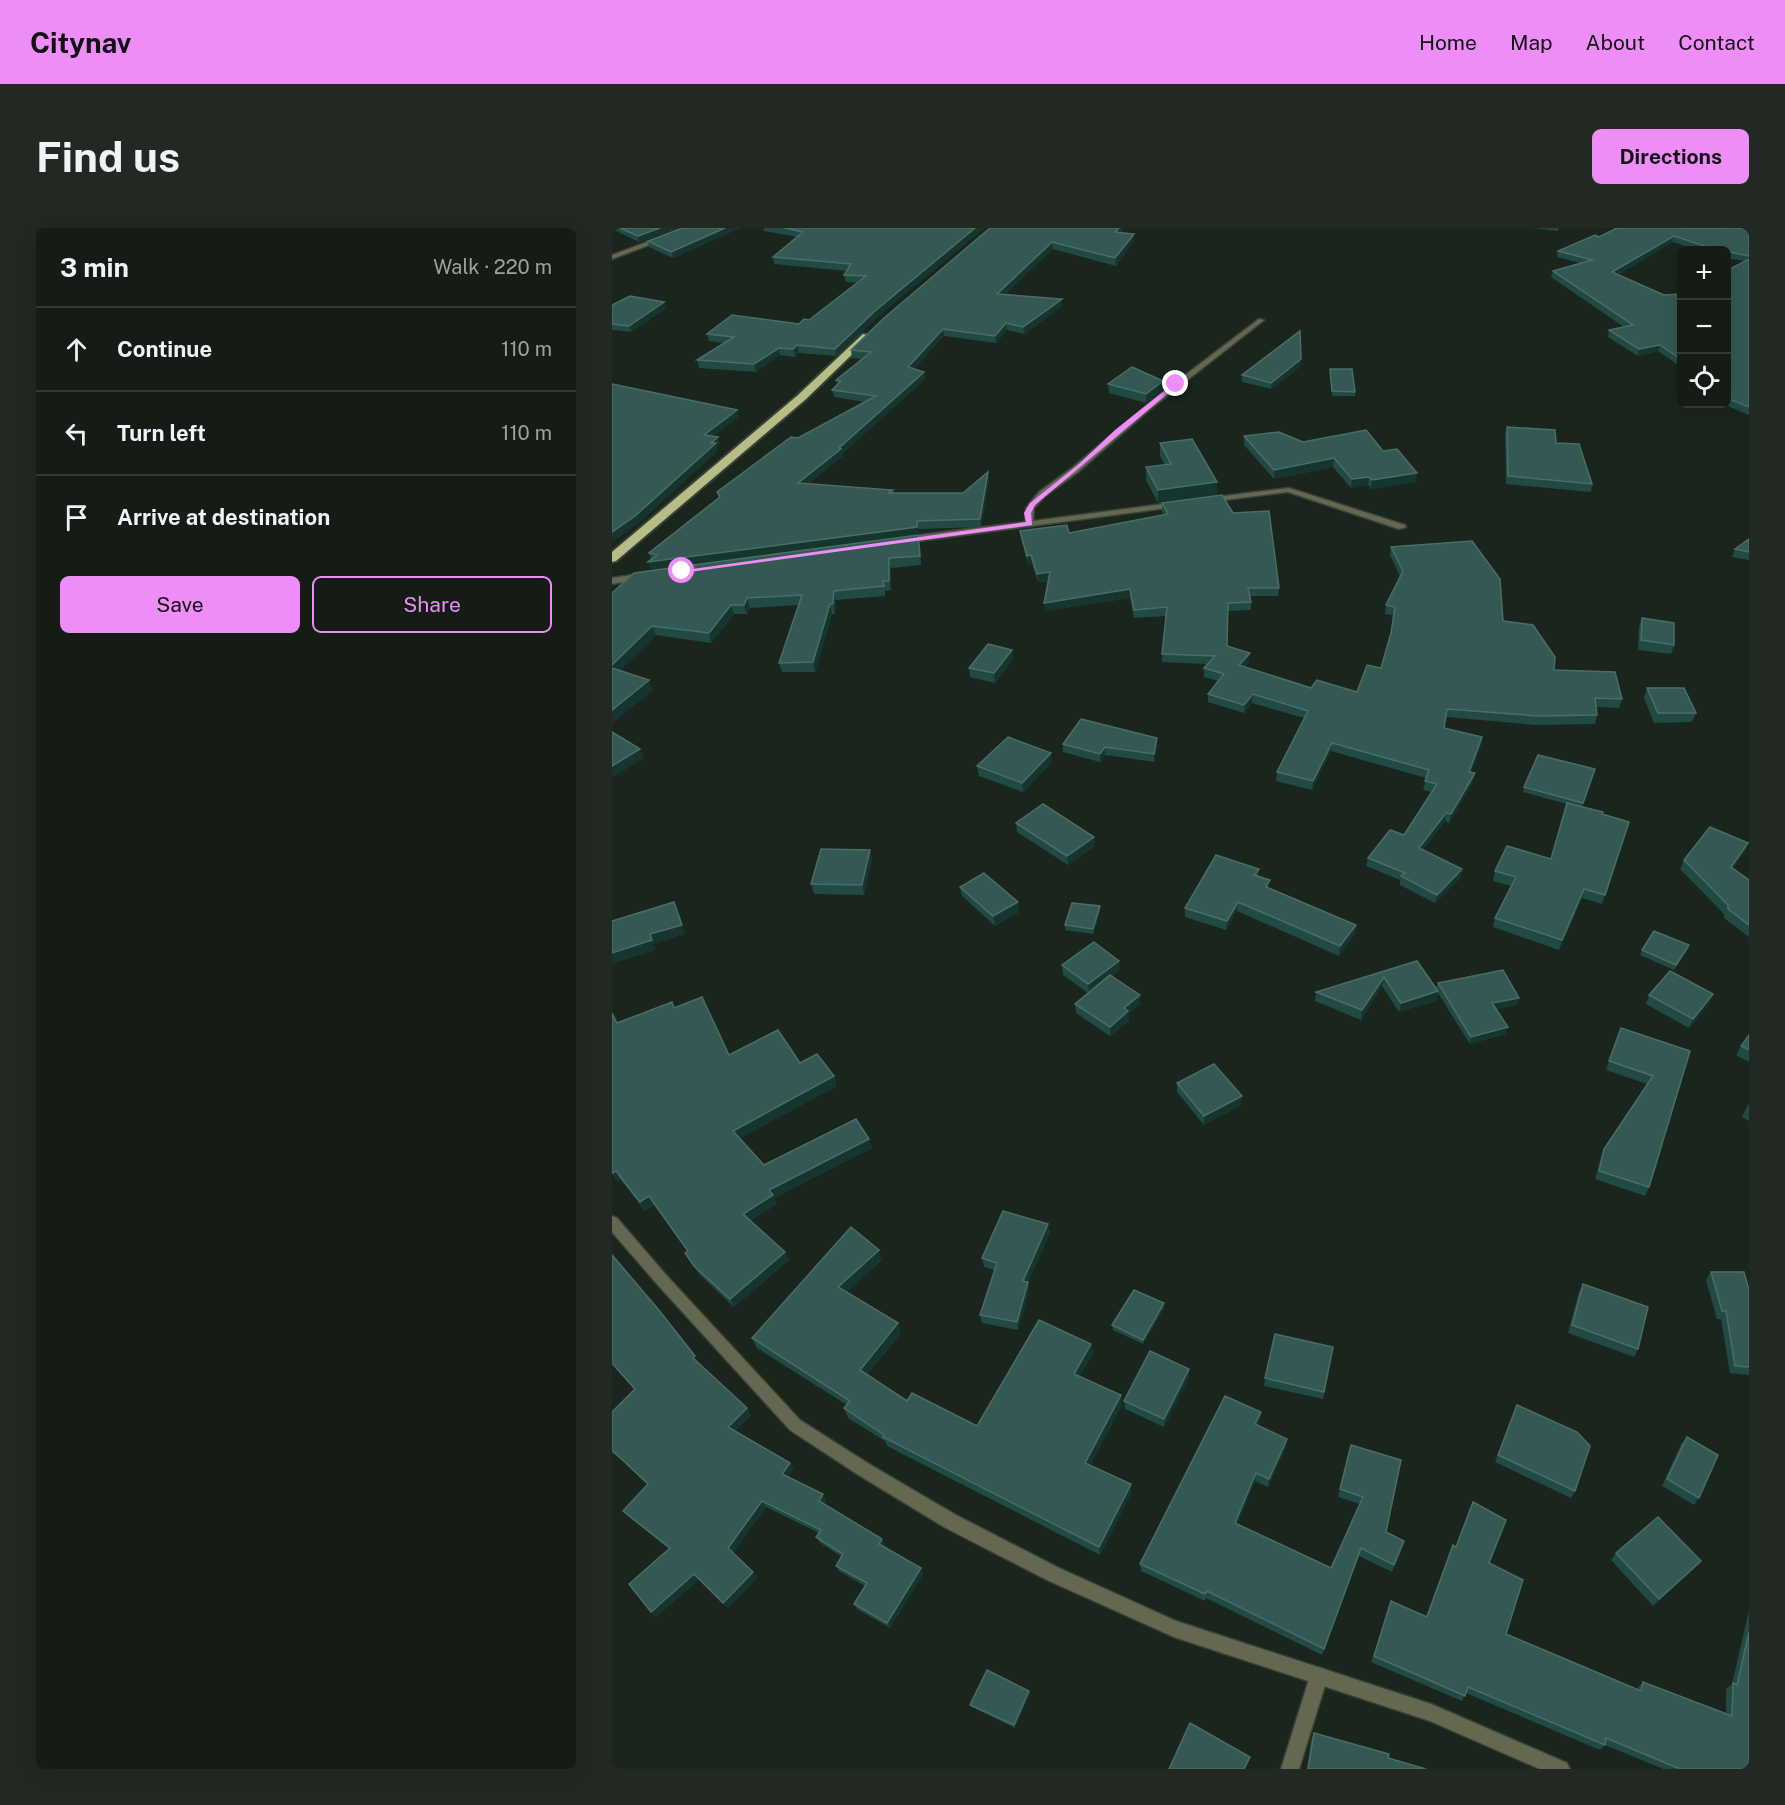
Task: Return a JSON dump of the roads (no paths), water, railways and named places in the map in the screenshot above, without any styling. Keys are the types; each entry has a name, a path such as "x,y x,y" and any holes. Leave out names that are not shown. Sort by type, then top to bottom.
{"highway":[{"path":"612,558 802,396 874,329"}],"street":[{"path":"612,257 691,228"},
{"path":"1030,523 1028,513 1032,504 1041,496 1191,371 1261,320"},
{"path":"890,542 1289,490 1402,527"},
{"path":"612,581 658,574"},
{"path":"612,1222 795,1425 950,1521 1053,1574 1174,1629 1431,1713 1561,1769"},
{"path":"1290,1769 1319,1676"}]}
